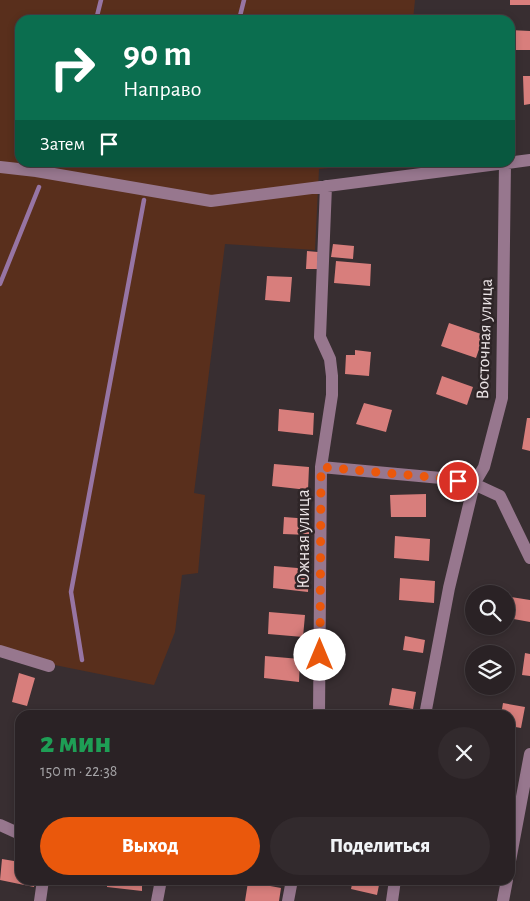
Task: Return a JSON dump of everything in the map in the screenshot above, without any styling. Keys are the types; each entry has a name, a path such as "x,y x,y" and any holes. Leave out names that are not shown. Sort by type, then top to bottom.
{"street":[{"path":"515,162 530,160"},
{"path":"0,167 36,171 211,201 475,167"},
{"name":"Восточная улица","path":"426,710 449,588 474,484 484,467 502,398 506,167"},
{"name":"Южная улица","path":"319,710 321,467 332,395 330,358 320,337 326,186"},
{"path":"321,467 442,478 474,484 500,496 530,558"},
{"path":"0,651 49,666"},
{"path":"515,834 530,754"},
{"path":"0,825 15,832"},
{"path":"40,901 42,885"},
{"path":"157,901 160,885"},
{"path":"288,901 291,885"},
{"path":"392,901 394,885"},
{"path":"503,901 506,885"}],"shaded area":[{"path":"0,0 415,0 414,15 15,15 15,167 340,167 319,169 315,250 225,244 194,493 205,495 198,573 182,575 175,632 154,685 0,654"}],"building":[{"path":"510,0 530,0 530,5 510,5"},
{"path":"515,30 530,31 530,50 515,50"},
{"path":"523,76 530,76 530,104 524,105"},
{"path":"333,244 354,246 353,259 331,257"},
{"path":"307,251 318,252 317,269 306,269"},
{"path":"336,261 371,264 370,286 334,283"},
{"path":"267,276 292,277 290,302 265,300"},
{"path":"449,323 484,335 476,358 441,346"},
{"path":"355,350 371,352 369,376 345,374 346,355 355,355"},
{"path":"442,376 473,387 467,405 436,394"},
{"path":"364,403 392,410 386,432 356,424"},
{"path":"279,409 314,413 313,435 278,431"},
{"path":"527,418 530,418 530,451 522,449"},
{"path":"274,464 309,467 308,490 272,486"},
{"path":"426,494 426,517 391,517 390,495"},
{"path":"284,517 310,519 309,535 283,534"},
{"path":"395,536 430,539 429,561 394,558"},
{"path":"274,566 309,569 308,592 273,588"},
{"path":"400,578 435,581 434,603 399,600"},
{"path":"515,598 530,600 530,622 515,619"},
{"path":"269,612 305,615 303,637 268,634"},
{"path":"405,636 425,640 423,653 403,650"},
{"path":"525,653 530,654 530,676 522,675"},
{"path":"265,656 300,659 299,682 264,678"},
{"path":"19,673 35,678 27,706 12,702"},
{"path":"392,688 416,692 413,709 389,705"},
{"path":"503,703 525,707 521,728 515,727 515,710 502,710"},
{"path":"2,859 15,861 15,883 0,880"},
{"path":"107,885 142,885 142,891 107,887"},
{"path":"248,885 264,885 281,888 279,901 245,901"},
{"path":"352,885 379,885 377,895 351,889"}],"waterway":[{"path":"97,15 101,0"},
{"path":"240,15 244,0"},
{"path":"0,284 39,187"},
{"path":"82,660 71,592 144,200"}],"route":[{"path":"320,655 321,467 458,481"}]}
